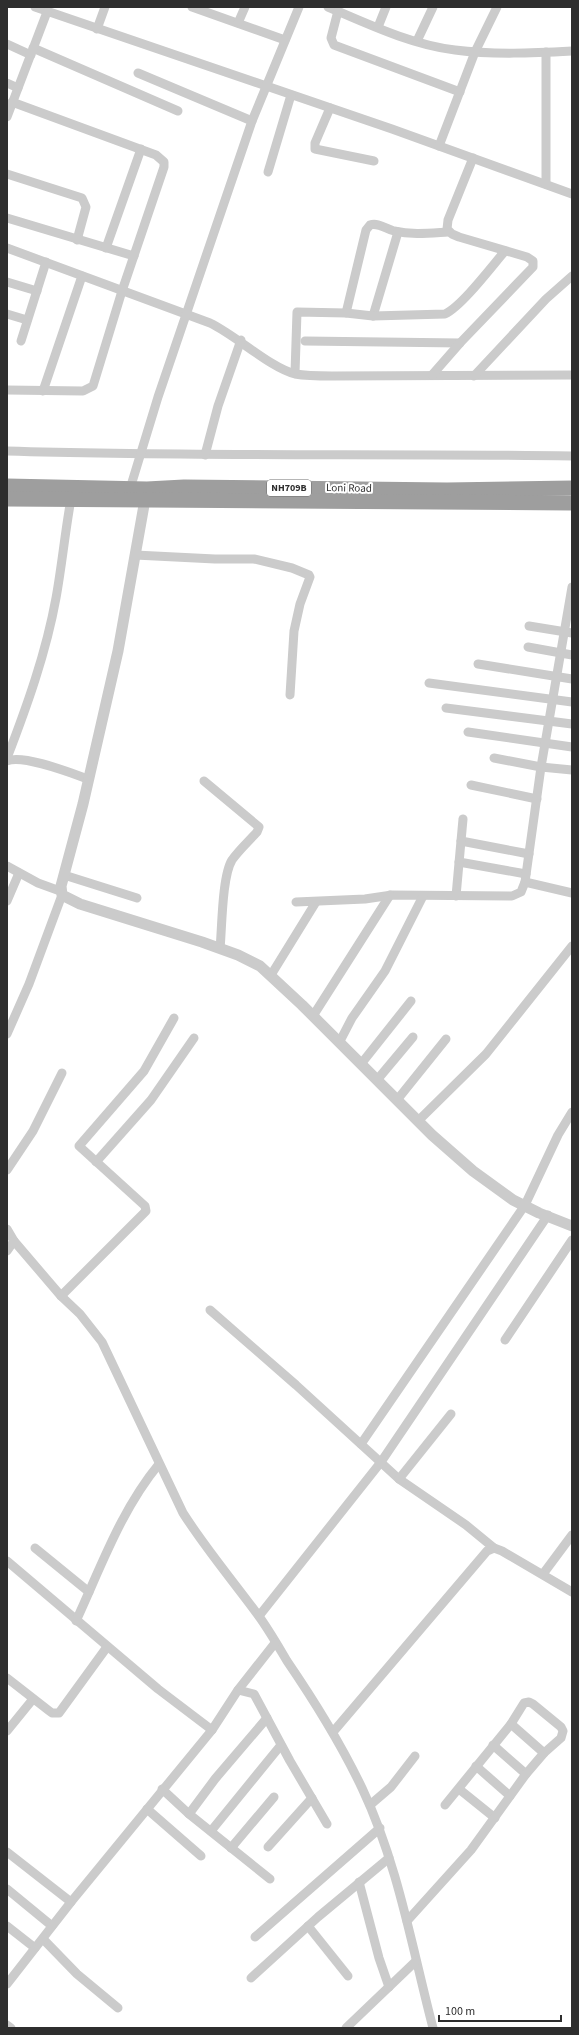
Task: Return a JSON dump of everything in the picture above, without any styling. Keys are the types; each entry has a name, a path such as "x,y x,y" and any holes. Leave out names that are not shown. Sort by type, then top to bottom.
{"highway":[{"name":"Loni Road","path":"7,486 129,494 393,495 572,503"},
{"name":"Loni Road","path":"393,495 572,488"},
{"name":"Loni Road","path":"7,499 71,499 129,494"}],"street":[{"path":"35,7 330,108 572,194"},
{"path":"97,29 106,7"},
{"path":"192,7 285,40"},
{"path":"238,24 245,7"},
{"path":"129,494 140,455 186,313 252,121 299,7"},
{"path":"328,7 416,41 449,49 475,52 572,52"},
{"path":"378,27 386,7"},
{"path":"416,41 433,7"},
{"path":"439,146 475,52 497,7"},
{"path":"338,11 331,38 334,45 460,92"},
{"path":"7,117 48,12"},
{"path":"7,44 32,52 178,111"},
{"path":"546,52 546,184"},
{"path":"138,73 252,121"},
{"path":"7,83 18,88"},
{"path":"268,172 290,95"},
{"path":"7,390 83,391 93,386 122,291 164,167 164,162 160,158 141,149 12,102"},
{"path":"330,108 315,143 315,148 374,161"},
{"path":"106,248 141,149"},
{"path":"448,232 446,226 448,220 473,158"},
{"path":"7,174 82,198 86,207 77,240"},
{"path":"7,218 134,256"},
{"path":"346,313 368,227 376,224 398,232 448,232 459,237 531,259 533,261 533,267 460,343 432,376"},
{"path":"374,316 398,232"},
{"path":"7,248 186,313 221,328 283,369 295,373 332,376 572,375"},
{"path":"295,373 297,312 346,313 374,316 440,315 449,312 485,276 505,251"},
{"path":"21,341 46,262"},
{"path":"43,391 82,276"},
{"path":"474,376 546,299 572,276"},
{"path":"7,282 37,291"},
{"path":"7,314 27,320"},
{"path":"205,455 218,406 241,340"},
{"path":"305,341 460,343"},
{"path":"7,451 140,455 421,454 572,456"},
{"path":"7,1034 29,984 61,893 64,875 118,651 146,494"},
{"path":"71,499 62,546 56,598 47,637 24,712 7,760 30,762 88,779"},
{"path":"135,555 215,559 254,559 292,568 309,574 310,577 300,604 294,631 290,695"},
{"path":"296,902 365,899 390,895 518,895 521,892 526,878 541,767 560,653 568,632 572,588"},
{"path":"529,626 568,632"},
{"path":"528,647 572,655"},
{"path":"478,664 556,678 572,679"},
{"path":"429,683 552,701 572,702"},
{"path":"446,708 572,724"},
{"path":"468,732 572,747"},
{"path":"494,758 541,767 572,770"},
{"path":"204,781 258,827 257,832 229,866 224,895 220,949"},
{"path":"471,785 537,799"},
{"path":"456,896 463,819"},
{"path":"461,841 529,854"},
{"path":"459,862 526,878 572,893"},
{"path":"7,866 38,884 61,893 80,904 220,949 250,961 271,975 360,1064 473,1172 513,1200 539,1213 548,1215 572,1226"},
{"path":"7,901 19,873"},
{"path":"64,875 137,898"},
{"path":"313,1016 390,895"},
{"path":"339,1043 352,1018 385,971 423,896"},
{"path":"271,975 316,902"},
{"path":"418,1120 486,1054 572,946"},
{"path":"360,1064 411,1001"},
{"path":"61,1296 146,1212 145,1206 78,1146 144,1071 174,1018"},
{"path":"378,1080 413,1037"},
{"path":"96,1162 152,1100 194,1038"},
{"path":"397,1100 446,1039"},
{"path":"7,1170 33,1131 62,1073"},
{"path":"361,1444 525,1206 558,1136 572,1112"},
{"path":"259,1616 381,1462 548,1215"},
{"path":"7,1229 14,1241 61,1296 80,1314 102,1342 183,1513 259,1616 333,1732 380,1828 407,1921 433,2028"},
{"path":"505,1340 572,1240"},
{"path":"7,1251 14,1241"},
{"path":"210,1310 296,1385 399,1479 466,1525 494,1548 543,1574 572,1592"},
{"path":"399,1479 451,1414"},
{"path":"76,1621 131,1504 146,1479 159,1464"},
{"path":"543,1574 572,1535"},
{"path":"35,1548 89,1592"},
{"path":"333,1732 485,1553 494,1548"},
{"path":"7,1562 158,1689 212,1730"},
{"path":"7,1984 70,1902 212,1730 238,1690 275,1642"},
{"path":"7,1678 52,1713 59,1713 107,1647"},
{"path":"238,1690 254,1694 280,1745 328,1824"},
{"path":"7,1730 33,1699"},
{"path":"407,1921 462,1860 495,1818 526,1774 544,1753 563,1735 561,1728 533,1704 527,1702 521,1707 511,1724 445,1805"},
{"path":"189,1814 215,1779 267,1718"},
{"path":"511,1724 544,1753"},
{"path":"211,1831 280,1745"},
{"path":"493,1745 526,1774"},
{"path":"370,1805 391,1787 415,1756"},
{"path":"476,1766 510,1796"},
{"path":"162,1789 189,1814 270,1879"},
{"path":"459,1789 495,1818"},
{"path":"231,1848 274,1797"},
{"path":"268,1847 312,1798"},
{"path":"147,1809 201,1856"},
{"path":"255,1937 380,1828"},
{"path":"7,1852 70,1902"},
{"path":"251,1978 308,1926 389,1858"},
{"path":"359,1882 379,1958 390,1987"},
{"path":"7,1889 52,1926"},
{"path":"7,1926 35,1948"},
{"path":"308,1926 348,1976"},
{"path":"43,1939 77,1974 118,2008"},
{"path":"346,2028 390,1987 416,1960"},
{"path":"7,2025 11,2028"}]}
